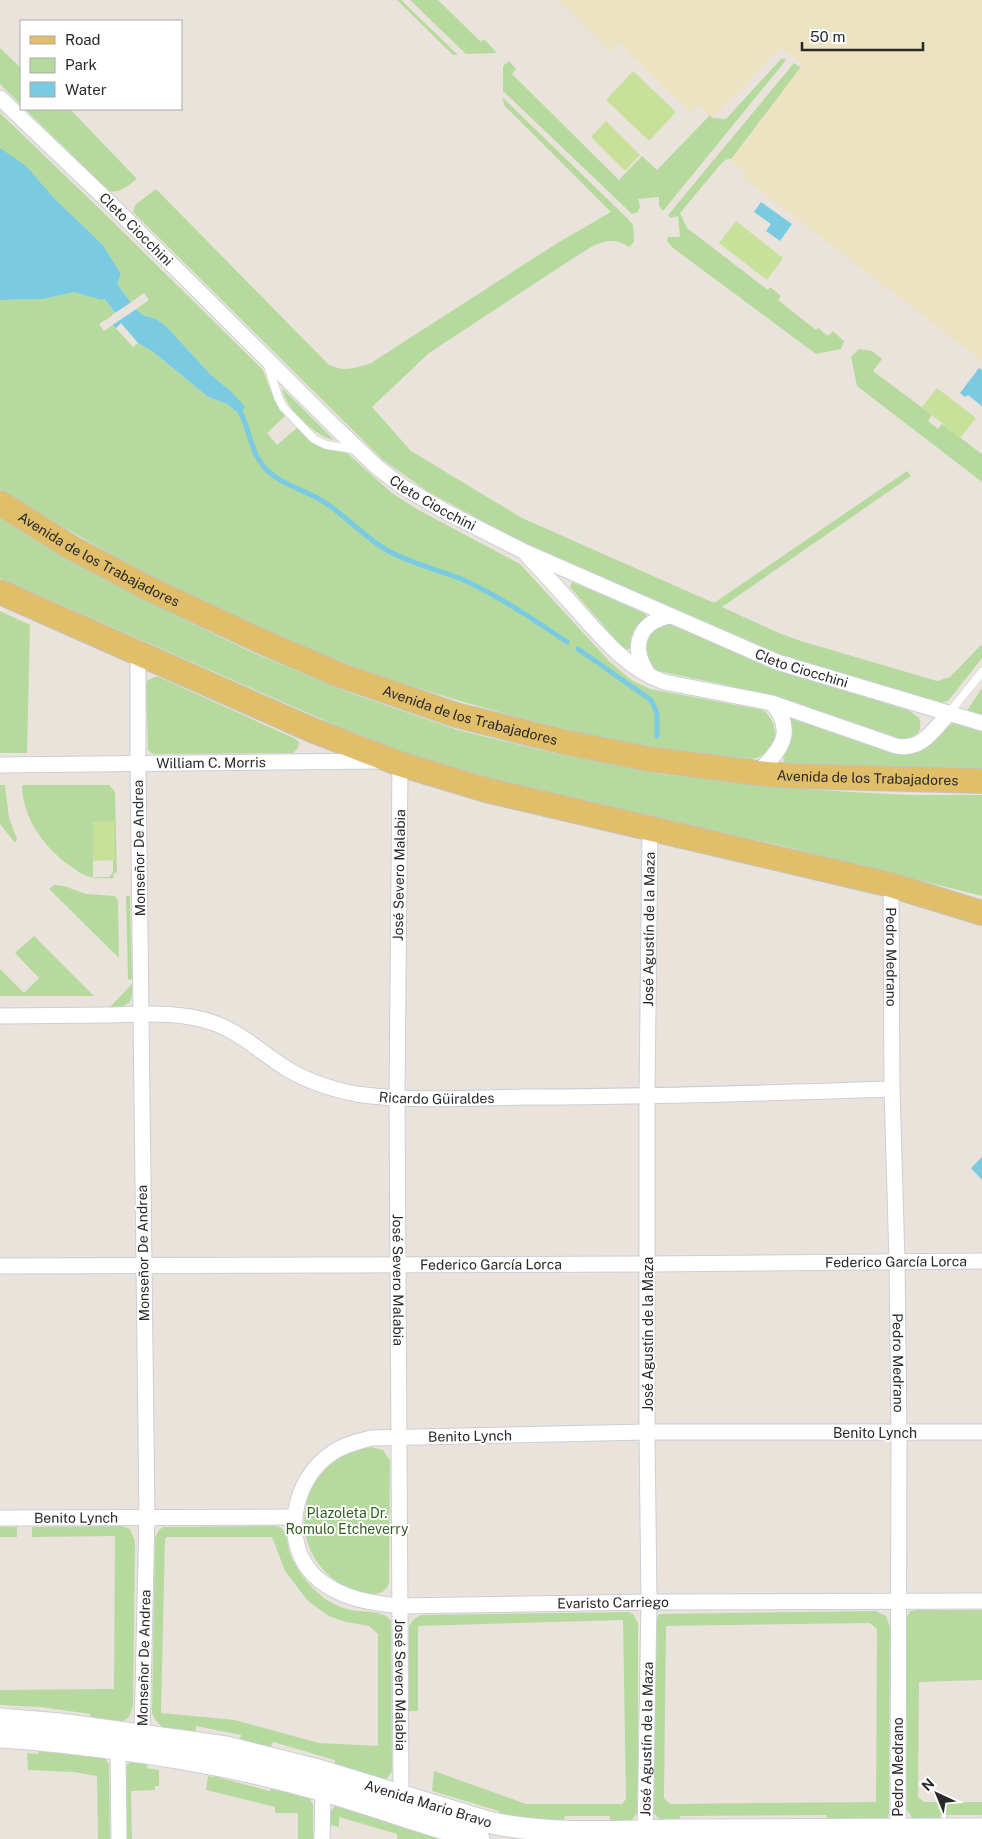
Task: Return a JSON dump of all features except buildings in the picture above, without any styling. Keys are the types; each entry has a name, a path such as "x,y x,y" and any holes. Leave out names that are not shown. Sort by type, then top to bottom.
{"main road":[{"name":"Avenida de los Trabajadores","path":"0,502 72,548 150,589 297,658 462,717 564,742 649,759 757,773 792,776 982,781"},
{"path":"0,592 312,730 396,762 486,790 891,885 982,912"},
{"name":"Avenida Mario Bravo","path":"0,1719 60,1724 226,1747 401,1795 462,1815 510,1827 536,1830 645,1835 898,1834 982,1829"},
{"name":"Avenida Mario Bravo","path":"0,1737 25,1738 118,1749 221,1765 323,1791 479,1839"},
{"path":"462,1815 484,1839"}],"street":[{"name":"Cleto Ciocchini","path":"0,98 114,206 358,449 377,467 416,495 523,551 777,662 982,724"},
{"path":"523,551 606,642 622,657 651,678 772,702 904,748 913,747 920,743 948,714"},
{"path":"651,678 640,659 638,645 640,636 653,621 670,616"},
{"name":"Monseñor De Andrea","path":"118,1749 142,1735 147,1517 140,1014 138,652"},
{"path":"757,773 779,750 785,732 782,717 772,702"},
{"name":"William C. Morris","path":"0,766 396,762"},
{"name":"José Severo Malabia","path":"396,762 401,1795"},
{"name":"José Agustín de la Maza","path":"645,1835 649,1602 647,1097 650,829"},
{"name":"Pedro Medrano","path":"891,885 892,1089 899,1433 898,1834"},
{"name":"Ricardo Güiraldes","path":"0,1016 173,1015 214,1023 247,1040 285,1068 312,1082 342,1091 397,1098 647,1097 892,1089"},
{"name":"Federico García Lorca","path":"0,1266 982,1261"},
{"name":"Benito Lynch","path":"0,1518 294,1517 298,1497 306,1480 317,1466 331,1453 349,1444 371,1438 647,1432 982,1432"},
{"name":"Evaristo Carriego","path":"294,1517 299,1551 306,1566 317,1578 333,1590 350,1597 368,1602 400,1606 649,1602 982,1601"},
{"path":"118,1749 118,1839"},
{"path":"322,1839 323,1791"}],"lane":[{"path":"266,358 283,408 314,439 326,445 358,449"},
{"path":"948,714 982,672"}],"green space":[{"path":"397,0 401,0 458,55 453,55"},
{"path":"410,0 438,0 481,42 484,39 497,53 466,54"},
{"path":"0,48 20,67 20,104 0,84"},
{"path":"782,58 786,60 663,211 659,206 659,197 638,199 640,207 638,212 632,214 503,91 503,66 509,61 516,69 512,74 619,180 642,156 657,170 710,115 713,118 726,119"},
{"path":"794,63 801,68 732,158 725,160 720,165 680,213 687,228 768,290 770,287 781,296 778,300 816,330 818,328 828,336 833,331 844,341 841,349 816,354 673,248 667,241 668,237 680,237 678,216 670,218 668,215"},
{"path":"633,71 676,112 649,141 606,100"},
{"path":"503,98 627,218 633,225 634,242 629,247 615,241 608,241 595,245 575,257 429,353 372,407 411,451 522,518 714,603 907,471 911,476 722,607 801,641 937,681 950,677 982,644 982,658 948,701 940,703 792,660 525,544 427,491 383,460 133,212 135,205 156,189 328,364 344,369 360,367 371,363 559,242 611,212 504,105"},
{"path":"26,110 71,110 137,179 120,190 109,191"},
{"path":"0,113 263,370 275,402 285,416 267,433 277,445 297,428 310,442 325,449 347,453 392,493 415,508 520,564 609,661 631,680 650,689 763,710 773,724 775,731 772,746 767,752 752,759 685,752 629,743 507,714 379,675 311,650 175,588 86,540 0,489 0,300 43,299 74,292 101,299 104,297 115,314 99,324 104,331 113,325 133,347 138,343 152,351 208,397 227,404 239,414 231,391 211,375 166,326 156,319 143,315 136,309 149,300 144,293 131,302 117,284 121,274 103,245 56,200 34,175 0,148"},
{"path":"606,121 640,155 625,171 591,137"},
{"path":"736,221 783,258 767,280 719,243"},
{"path":"859,349 872,351 882,359 873,371 932,415 928,421 938,429 942,424 982,454 982,482 857,386 851,357"},
{"path":"282,388 334,440 319,433 302,420 288,404"},
{"path":"937,388 976,418 960,438 922,407"},
{"path":"0,518 67,560 247,650 345,691 458,730 558,754 661,774 791,788 851,792 908,795 982,795 982,896 783,846 515,786 409,755 342,728 0,578"},
{"path":"572,582 645,613 647,618 635,631 629,649 624,649 570,587"},
{"path":"0,611 30,625 27,753 0,753"},
{"path":"671,623 787,671 910,711 919,718 919,731 911,738 902,741 770,696 658,671 654,669 644,652 650,630"},
{"path":"154,677 159,677 294,738 299,742 298,748 293,753 153,754 148,750 146,685 147,681"},
{"path":"982,688 982,718 966,712"},
{"path":"790,717 886,749 942,731 954,722 982,729 982,768 784,765 783,755 791,734"},
{"path":"0,785 5,785 9,818 17,839 15,843 0,824"},
{"path":"22,785 109,785 115,792 117,873 113,875 114,878 97,878 85,875 70,866 51,850 36,831 23,797","holes":["93,822 115,860 113,860 113,872 109,877 93,877"]},
{"path":"114,821 115,860 93,861 93,822"},
{"path":"54,885 64,886 86,894 115,896 118,901 119,958 49,889"},
{"path":"126,896 130,896 132,979 128,980"},
{"path":"34,936 94,996 0,996 0,969 24,993 39,978 15,953"},
{"path":"132,984 132,996 128,1003 122,1006 110,1007"},
{"name":"Plazoleta Dr. Romulo Etcheverry","path":"371,1447 383,1450 390,1461 389,1583 382,1592 372,1594 364,1593 341,1584 323,1569 311,1551 305,1530 305,1509 312,1488 325,1469 345,1454"},
{"path":"122,1526 130,1529 135,1541 133,1706 127,1719 122,1722 111,1723 91,1720 90,1714 41,1707 0,1705 0,1690 114,1689 115,1536 32,1537 32,1527"},
{"path":"0,1527 17,1527 17,1537 0,1537"},
{"path":"163,1527 279,1527 284,1532 296,1567 308,1583 328,1601 351,1610 378,1613 391,1621 392,1771 386,1780 335,1767 335,1760 273,1742 270,1749 240,1742 241,1735 196,1726 195,1734 169,1730 160,1725 152,1713 155,1538","holes":["167,1537 272,1537 285,1571 308,1601 329,1616 346,1622 369,1626 378,1634 378,1746 319,1743 235,1720 161,1713 165,1539"]},
{"path":"982,1610 982,1680 919,1682 918,1797 924,1802 982,1802 982,1815 940,1815 940,1821 913,1819 907,1810 905,1621 910,1611"},
{"path":"876,1611 886,1616 890,1627 889,1814 887,1819 828,1821 826,1815 680,1816 679,1822 675,1822 664,1821 658,1818 653,1811 655,1626 658,1615","holes":["870,1623 877,1629 876,1802 670,1804 664,1798 666,1626"]},
{"path":"628,1612 633,1614 638,1623 638,1812 631,1821 610,1822 610,1816 565,1816 564,1822 499,1817 499,1811 432,1791 434,1771 526,1804 622,1804 626,1799 623,1620 418,1626 418,1711 408,1711 409,1626 414,1619 421,1615"},
{"path":"39,1748 104,1756 109,1765 110,1839 98,1839 97,1776 74,1772 28,1770 27,1753 39,1754"},
{"path":"131,1761 148,1761 147,1768 159,1770 159,1786 155,1786 155,1790 131,1791 132,1839 127,1839 125,1770"},
{"path":"215,1772 221,1773 220,1778 270,1791 272,1785 308,1795 313,1805 313,1839 298,1839 298,1813 275,1813 275,1807 206,1790 208,1776 214,1777"},
{"path":"336,1804 462,1839 397,1839 397,1834 339,1817 339,1827 330,1825 331,1811"}],"sand":[{"path":"558,0 982,0 982,361 742,177 745,173 730,161 803,64 781,48 713,118 698,105 690,113 619,43 610,51"}],"water":[{"path":"0,148 26,166 56,200 103,245 121,274 117,284 136,309 143,315 156,319 166,326 211,375 231,391 245,407 239,414 227,404 208,397 152,351 138,343 121,323 116,328 113,325 115,313 104,298 102,300 74,292 43,299 0,300"},
{"path":"761,202 792,224 780,241 766,231 771,224 754,212"},
{"path":"979,368 982,370 982,406 968,395 965,397 960,393"},
{"path":"982,1157 982,1180 971,1168"}],"pier":[{"path":"133,301 138,308 111,326 112,315"}],"waterway":[{"path":"237,406 245,421 256,454 271,474 321,500 385,549 404,559 466,581 518,610 567,642"},
{"path":"578,649 651,700 657,713 657,736"}]}
